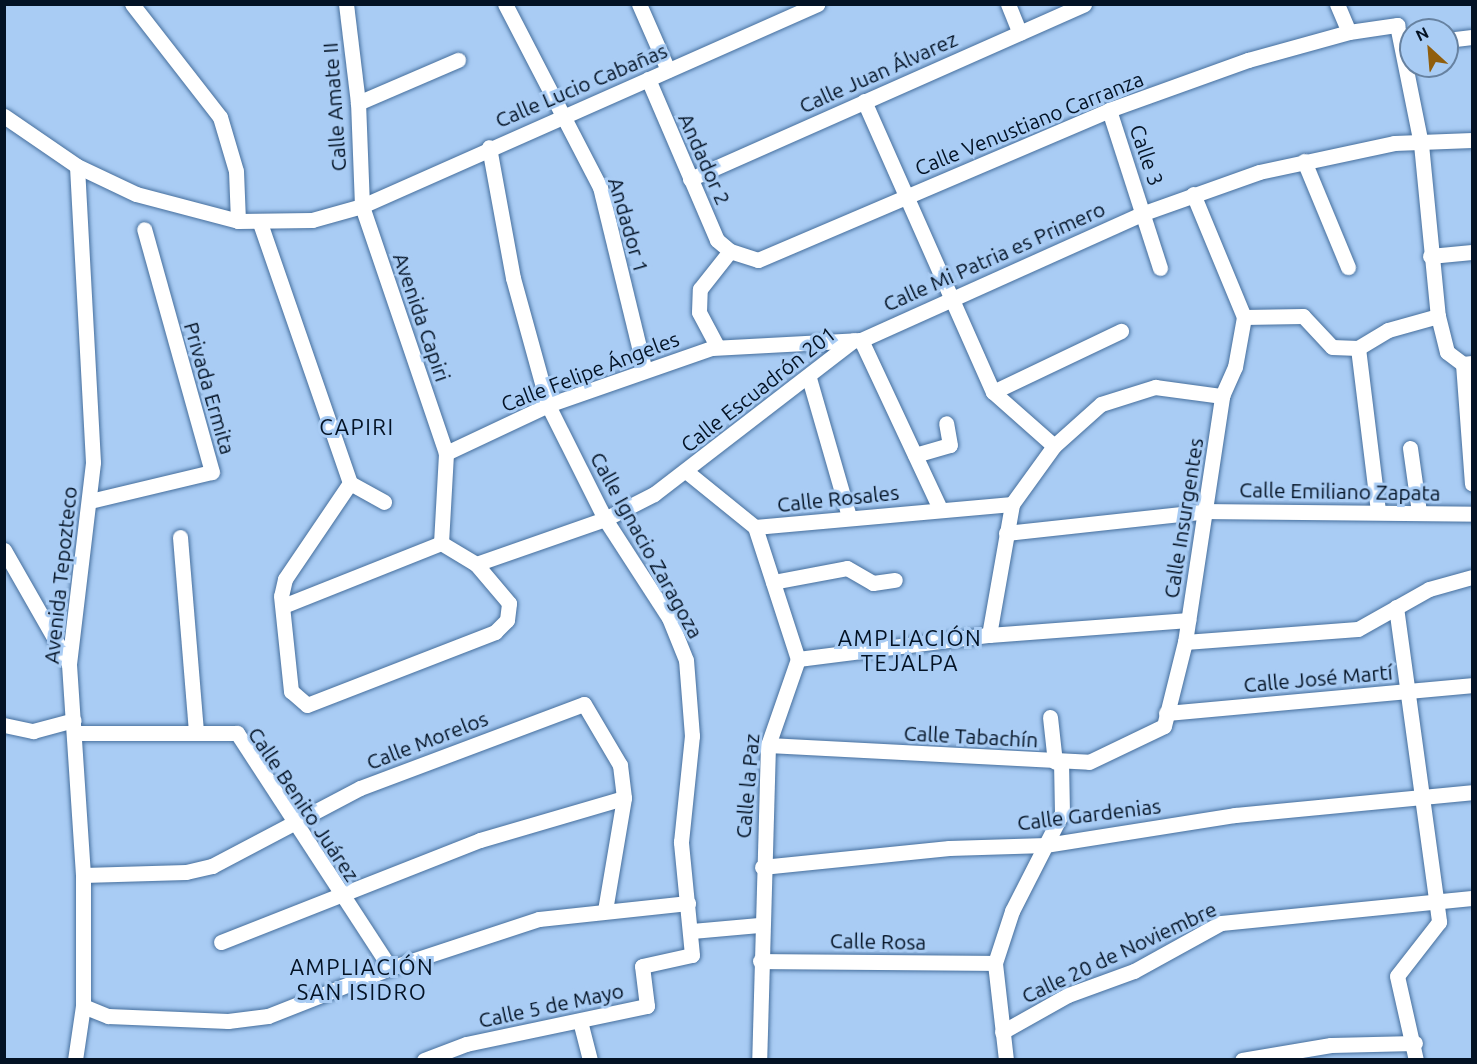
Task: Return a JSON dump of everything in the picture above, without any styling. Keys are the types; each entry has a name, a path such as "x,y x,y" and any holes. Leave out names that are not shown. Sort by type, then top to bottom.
{"street":[{"path":"132,4 220,117 236,171 238,221"},
{"name":"Calle Amate II","path":"346,4 358,103 362,206"},
{"name":"Andador 1","path":"505,4 560,115 600,187 644,368"},
{"path":"639,4 668,70"},
{"name":"Calle Lucio Cabañas","path":"362,206 560,115 648,79 817,4"},
{"path":"1008,4 1020,33"},
{"name":"Calle Juan Álvarez","path":"690,178 1084,4"},
{"path":"1337,4 1349,32"},
{"name":"Calle Venustiano Carranza","path":"730,251 758,260 1109,110 1248,60 1349,32 1397,25 1399,29"},
{"path":"358,103 458,60"},
{"path":"1412,78 1421,144 1430,256 1438,316 1447,352 1468,364 1473,484"},
{"name":"Andador 2","path":"648,79 717,240 730,251"},
{"path":"864,101 909,195 950,296 993,392 1053,447"},
{"name":"Calle 3","path":"1109,110 1160,268"},
{"path":"4,116 77,166 136,194 238,221 260,223 312,220 362,206"},
{"name":"Calle Mi Patria es Primero","path":"858,340 950,296 1192,194 1304,161 1394,142 1421,144 1473,140"},
{"name":"Calle Ignacio Zaragoza","path":"489,147 513,278 549,405 605,519 655,593 686,660 692,736 681,842 688,903"},
{"path":"1304,161 1348,267"},
{"name":"Avenida Tepozteco","path":"75,1059 83,1006 84,875 69,664 93,462 77,166"},
{"path":"1192,194 1244,317 1303,316 1332,347 1358,348 1388,330 1438,316"},
{"name":"Avenida Capiri","path":"362,206 446,453 441,543"},
{"path":"260,223 350,483 384,502"},
{"name":"Privada Ermita","path":"90,501 212,472 144,229"},
{"path":"717,346 699,312 700,289 730,251"},
{"path":"1430,256 1473,252"},
{"name":"Calle Insurgentes","path":"1165,719 1185,642 1207,511 1222,396 1235,367 1244,317"},
{"path":"993,392 1121,331"},
{"path":"858,340 940,509"},
{"name":"Calle Felipe Ángeles","path":"446,453 549,405 644,368 717,346 858,340"},
{"name":"Calle Escuadrón 201","path":"476,564 605,519 687,472 858,340"},
{"path":"1358,348 1378,511"},
{"path":"809,378 849,517"},
{"path":"989,635 1012,504 1053,447 1101,404 1155,387 1222,396"},
{"path":"915,455 950,445 946,423"},
{"path":"1410,448 1419,512"},
{"name":"Calle Rosales","path":"687,472 755,527 1012,504"},
{"path":"282,606 441,543 476,564 509,603 507,620 495,632 306,705 291,691 282,606 285,579 350,483"},
{"name":"Calle Emiliano Zapata","path":"1006,534 1207,511 1378,511 1473,514"},
{"path":"755,527 798,659 989,635 1188,620"},
{"path":"180,537 196,732"},
{"path":"4,550 69,664"},
{"path":"773,582 847,568 873,583 896,580"},
{"path":"1185,642 1332,634 1375,622 1396,607 1430,589 1473,577"},
{"path":"1396,607 1410,691 1421,796 1439,922 1397,976 1415,1043 1416,1059"},
{"name":"Calle la Paz","path":"759,1059 760,924 768,745 798,659"},
{"name":"Calle José Martí","path":"1165,719 1473,685"},
{"name":"Calle Morelos","path":"84,875 186,873 239,853 290,821 456,751 584,704 620,765 624,798 609,861 605,910"},
{"path":"1005,1059 995,963 1012,911 1062,813 1058,762 1050,717"},
{"name":"Calle Tabachín","path":"768,745 1089,762 1165,719"},
{"name":"Calle Benito Juárez","path":"4,725 33,731 75,727 237,733 290,821 390,968"},
{"name":"Calle Gardenias","path":"762,867 949,848 1046,844 1234,814 1473,792"},
{"path":"221,942 459,848 624,798"},
{"name":"Calle 20 de Noviembre","path":"1002,1032 1068,995 1134,971 1221,923 1473,898"},
{"path":"83,1006 108,1016 238,1020 268,1016 390,968 539,919 605,910 688,903 691,931 760,924"},
{"name":"Calle 5 de Mayo","path":"430,1058 461,1046 647,1006 642,966 692,955 691,931"},
{"name":"Calle Rosa","path":"760,961 995,963"},
{"path":"580,1021 591,1059"},
{"path":"1242,1059 1331,1046 1415,1043"}],"district":[{"name":"CAPIRI","path":"357,427"},
{"name":"AMPLIACIÓN TEJALPA","path":"910,650"},
{"name":"AMPLIACIÓN SAN ISIDRO","path":"362,978"}]}
